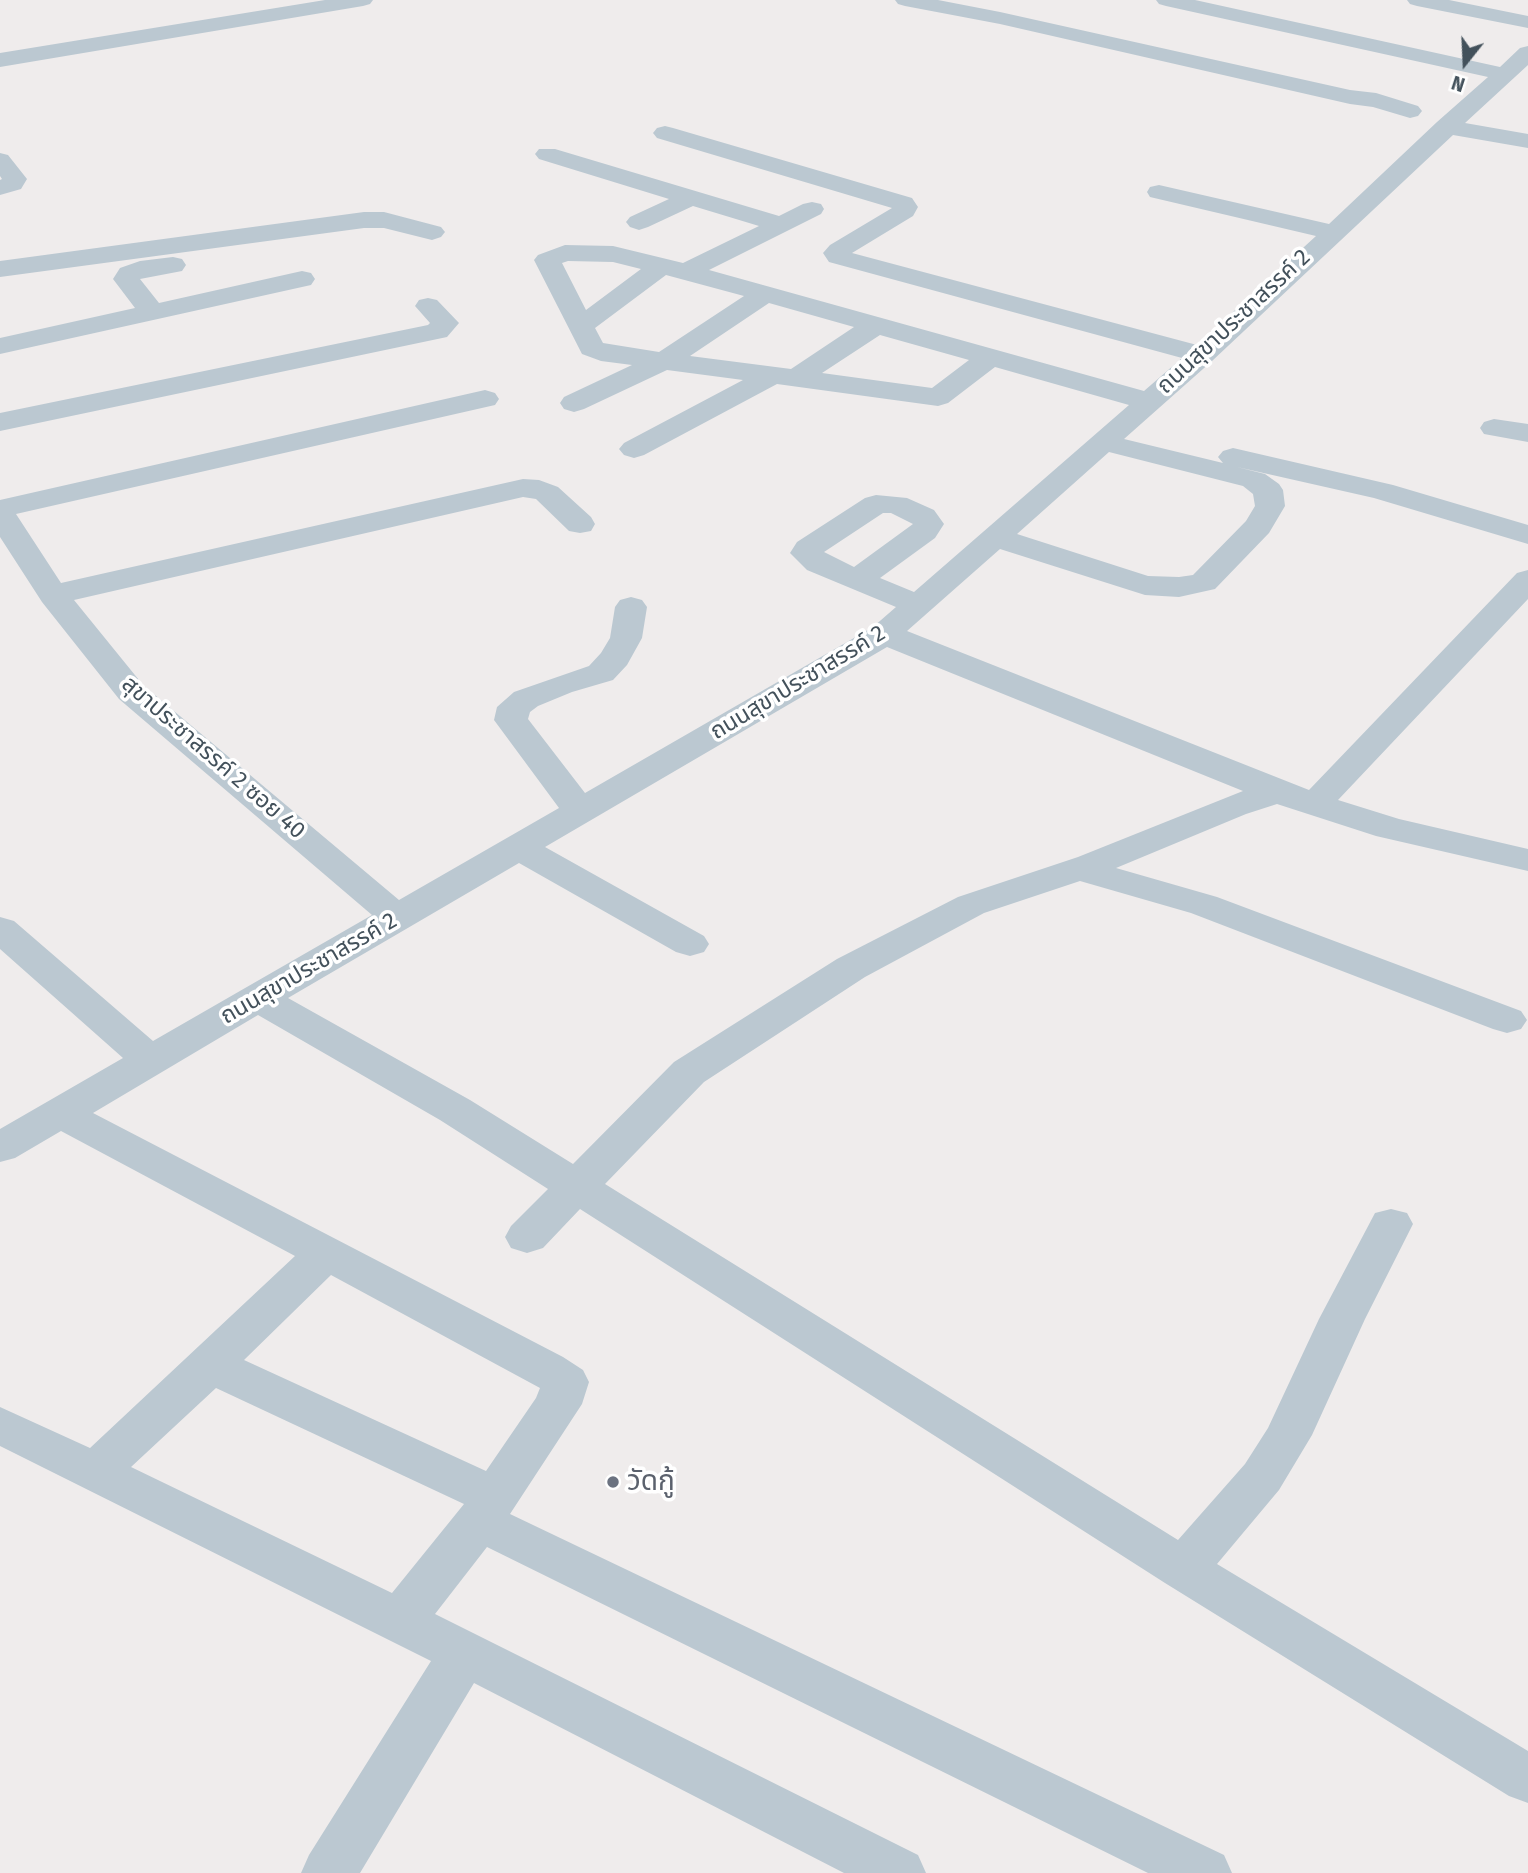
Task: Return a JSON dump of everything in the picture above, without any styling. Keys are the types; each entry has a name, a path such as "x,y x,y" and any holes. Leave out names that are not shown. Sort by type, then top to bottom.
{"street":[{"path":"0,60 363,0"},
{"path":"905,0 1000,18 1350,97 1372,105 1410,111 1449,124 1528,141"},
{"path":"1166,0 1516,69"},
{"path":"1417,0 1528,22"},
{"name":"ถนนสุขาประชาสรรค์ 2","path":"0,1149 885,634 1202,355 1449,124 1516,69"},
{"path":"665,133 904,203 904,211 839,250 836,253 838,257 1202,355"},
{"path":"547,154 779,224"},
{"path":"0,160 15,179 12,184 0,188"},
{"path":"1158,192 1331,232"},
{"path":"639,222 692,197"},
{"path":"581,326 673,269 812,209"},
{"path":"0,270 365,220 391,222 432,232"},
{"path":"990,357 938,397 601,354 592,348 547,260 565,253 600,252 673,269 765,294 876,325 1147,401"},
{"path":"152,312 126,279 129,274 140,270 241,256"},
{"path":"0,346 302,279"},
{"path":"574,403 664,361 765,294"},
{"path":"0,422 437,331 445,323 428,306"},
{"path":"634,449 786,376 876,325"},
{"path":"0,511 485,399"},
{"path":"1494,428 1528,433"},
{"path":"1109,436 1382,491 1528,535"},
{"path":"996,538 1144,585 1179,587 1204,582 1258,526 1270,506 1268,491 1254,480 1109,436"},
{"path":"53,595 523,488 547,493 580,524"},
{"name":"สุขาประชาสรรค์ 2 ซอย 40","path":"0,511 53,595 131,692 397,917"},
{"path":"857,580 918,605"},
{"path":"1317,804 1528,580"},
{"path":"580,811 511,720 514,707 560,685 601,673 615,658 626,638 631,607"},
{"path":"885,634 1276,792 1389,828 1528,860"},
{"path":"527,1237 689,1072 851,968 971,905 1079,869 1233,806 1276,792"},
{"path":"518,847 690,944"},
{"path":"1079,869 1204,905 1507,1020"},
{"path":"0,929 152,1061"},
{"path":"259,999 455,1110 1183,1569 1528,1779"},
{"path":"60,1113 547,1369 566,1382 558,1405 488,1509 400,1621"},
{"path":"1183,1569 1262,1476 1288,1435 1342,1319 1391,1224"},
{"path":"95,1472 211,1365 326,1253"},
{"path":"211,1365 1204,1873"},
{"path":"0,1426 400,1621 898,1873"},
{"path":"329,1873 464,1654"}],"place":[{"name":"วัดกู้","path":"613,1482"}]}
